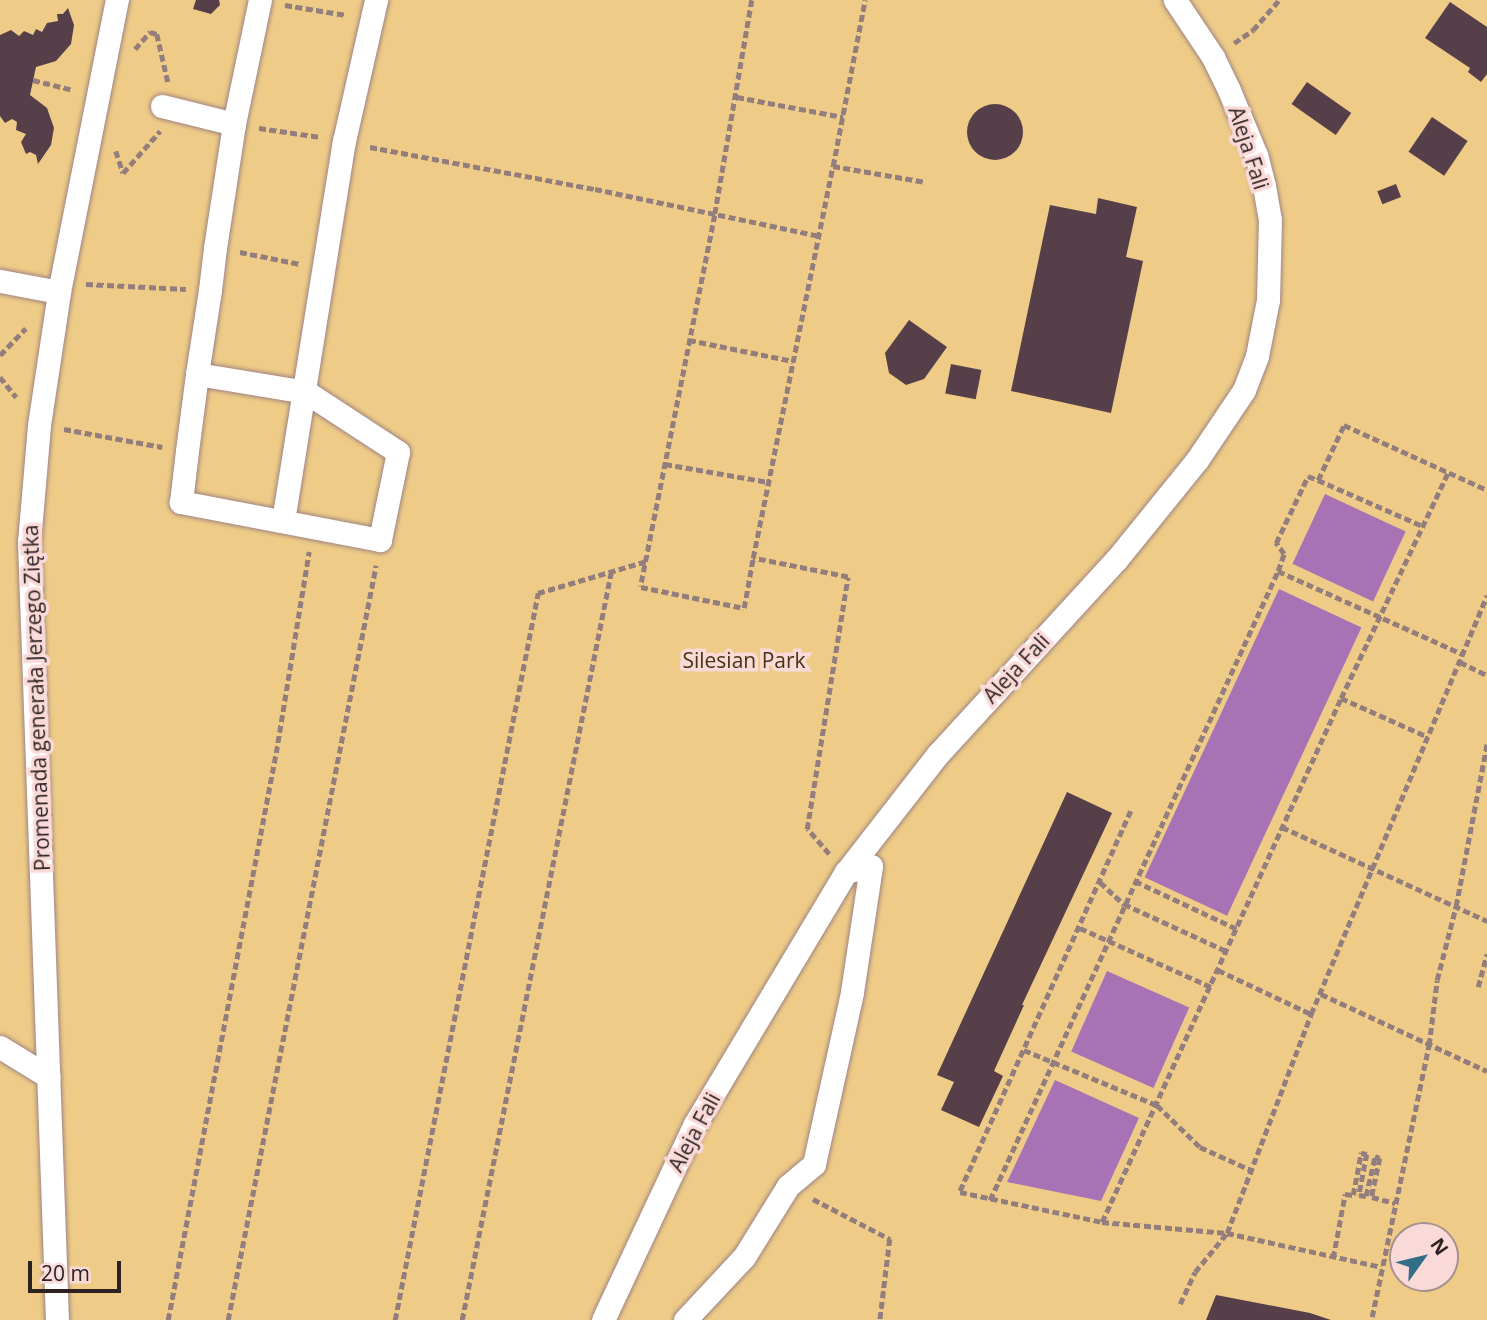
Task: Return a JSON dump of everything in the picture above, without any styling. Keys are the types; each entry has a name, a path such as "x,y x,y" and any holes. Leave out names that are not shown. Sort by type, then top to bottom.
{"street":[{"name":"Promenada generała Jerzego Ziętka","path":"57,1320 29,542 39,425 60,287 117,0"},
{"path":"197,374 306,392 398,452 380,540 181,502 197,374 234,124 260,0"},
{"name":"Aleja Fali","path":"603,1320 695,1124 846,873 937,754 1116,560 1197,460 1244,390 1264,332 1271,264 1270,220 1256,155 1213,57 1175,0"},
{"path":"283,521 326,269 344,141 374,10"},
{"path":"168,108 234,124"},
{"path":"0,281 60,287"},
{"path":"685,1320 744,1256 788,1186 814,1164 852,992 871,866 846,873"},
{"path":"0,1047 49,1077"}],"path":[{"path":"260,0 374,10"},
{"path":"752,0 715,215 641,587 744,608 865,0"},
{"path":"1213,57 1253,30 1279,0"},
{"path":"150,32 157,34 168,108 155,139 123,173 100,94 150,32"},
{"path":"33,80 100,94"},
{"path":"737,97 843,117"},
{"path":"234,124 344,141"},
{"path":"373,148 595,189 818,236"},
{"path":"833,166 926,182"},
{"path":"215,248 326,269"},
{"path":"60,287 210,290"},
{"path":"690,340 793,361"},
{"path":"0,377 39,425 187,451"},
{"path":"1318,480 1344,425 1487,490"},
{"path":"666,464 768,482"},
{"path":"1102,1222 1341,698 1448,472"},
{"path":"990,1200 1278,570 1284,554 1276,543 1308,476 1423,526"},
{"path":"167,1320 276,753 313,527"},
{"path":"229,1320 380,540"},
{"path":"753,558 848,576 807,829 846,873"},
{"path":"395,1320 538,593 647,561"},
{"path":"1278,570 1464,654"},
{"path":"462,1320 611,572"},
{"path":"1180,1304 1195,1272 1227,1233 1311,1014 1487,595"},
{"path":"1460,662 1487,675"},
{"path":"1341,698 1429,737"},
{"path":"1372,1317 1429,1045 1437,980 1456,906 1487,744"},
{"path":"1131,811 960,1192 1102,1222 1227,1233 1381,1268"},
{"path":"1282,827 1487,921"},
{"path":"1135,881 1237,929"},
{"path":"1100,882 1124,904 1226,951"},
{"path":"1080,928 1211,987"},
{"path":"1487,954 1479,986 1487,987"},
{"path":"1218,970 1311,1014"},
{"path":"1321,994 1487,1071"},
{"path":"1024,1050 1157,1105 1200,1147 1251,1170"},
{"path":"1333,1258 1345,1194 1353,1195 1361,1153 1367,1154 1359,1195 1366,1196 1375,1156 1380,1158 1372,1198 1395,1203"},
{"path":"788,1186 890,1239 880,1320"}],"green space":[{"name":"Silesian Park","path":"0,0 1487,0 1487,1320 0,1320"}],"shaded area":[{"path":"1325,494 1406,532 1373,601 1292,564"},
{"path":"1279,589 1361,627 1227,916 1145,877"},
{"path":"1107,971 1189,1008 1153,1088 1071,1051"},
{"path":"1055,1080 1139,1118 1101,1201 1007,1182"}],"building":[{"path":"196,0 219,0 220,5 211,14 193,9"},
{"path":"1450,2 1487,27 1487,74 1481,82 1468,72 1470,68 1425,38"},
{"path":"68,8 74,25 71,44 56,61 36,67 30,95 47,108 54,128 51,145 38,164 36,155 30,152 26,154 21,142 26,134 16,130 17,122 12,119 5,123 0,116 0,35 11,30 19,36 24,31 33,35 36,29 42,32 47,23 58,21 57,14 63,14"},
{"path":"1307,82 1351,113 1336,135 1292,104"},
{"path":"995,104 1006,106 1015,112 1021,121 1021,143 1015,152 1006,158 995,160 984,158 975,152 969,143 967,132 969,121 975,112 984,106"},
{"path":"1432,117 1468,141 1444,176 1409,152"},
{"path":"1396,184 1401,197 1382,204 1377,191"},
{"path":"1098,198 1137,207 1126,257 1143,261 1111,413 1011,391 1050,205 1096,214"},
{"path":"909,320 947,347 924,379 906,385 889,373 885,353"},
{"path":"951,364 981,370 976,399 945,393"},
{"path":"1067,792 1112,813 994,1071 1003,1076 979,1127 941,1110 954,1082 937,1075"},
{"path":"1216,1295 1310,1313 1331,1320 1206,1320"}]}
